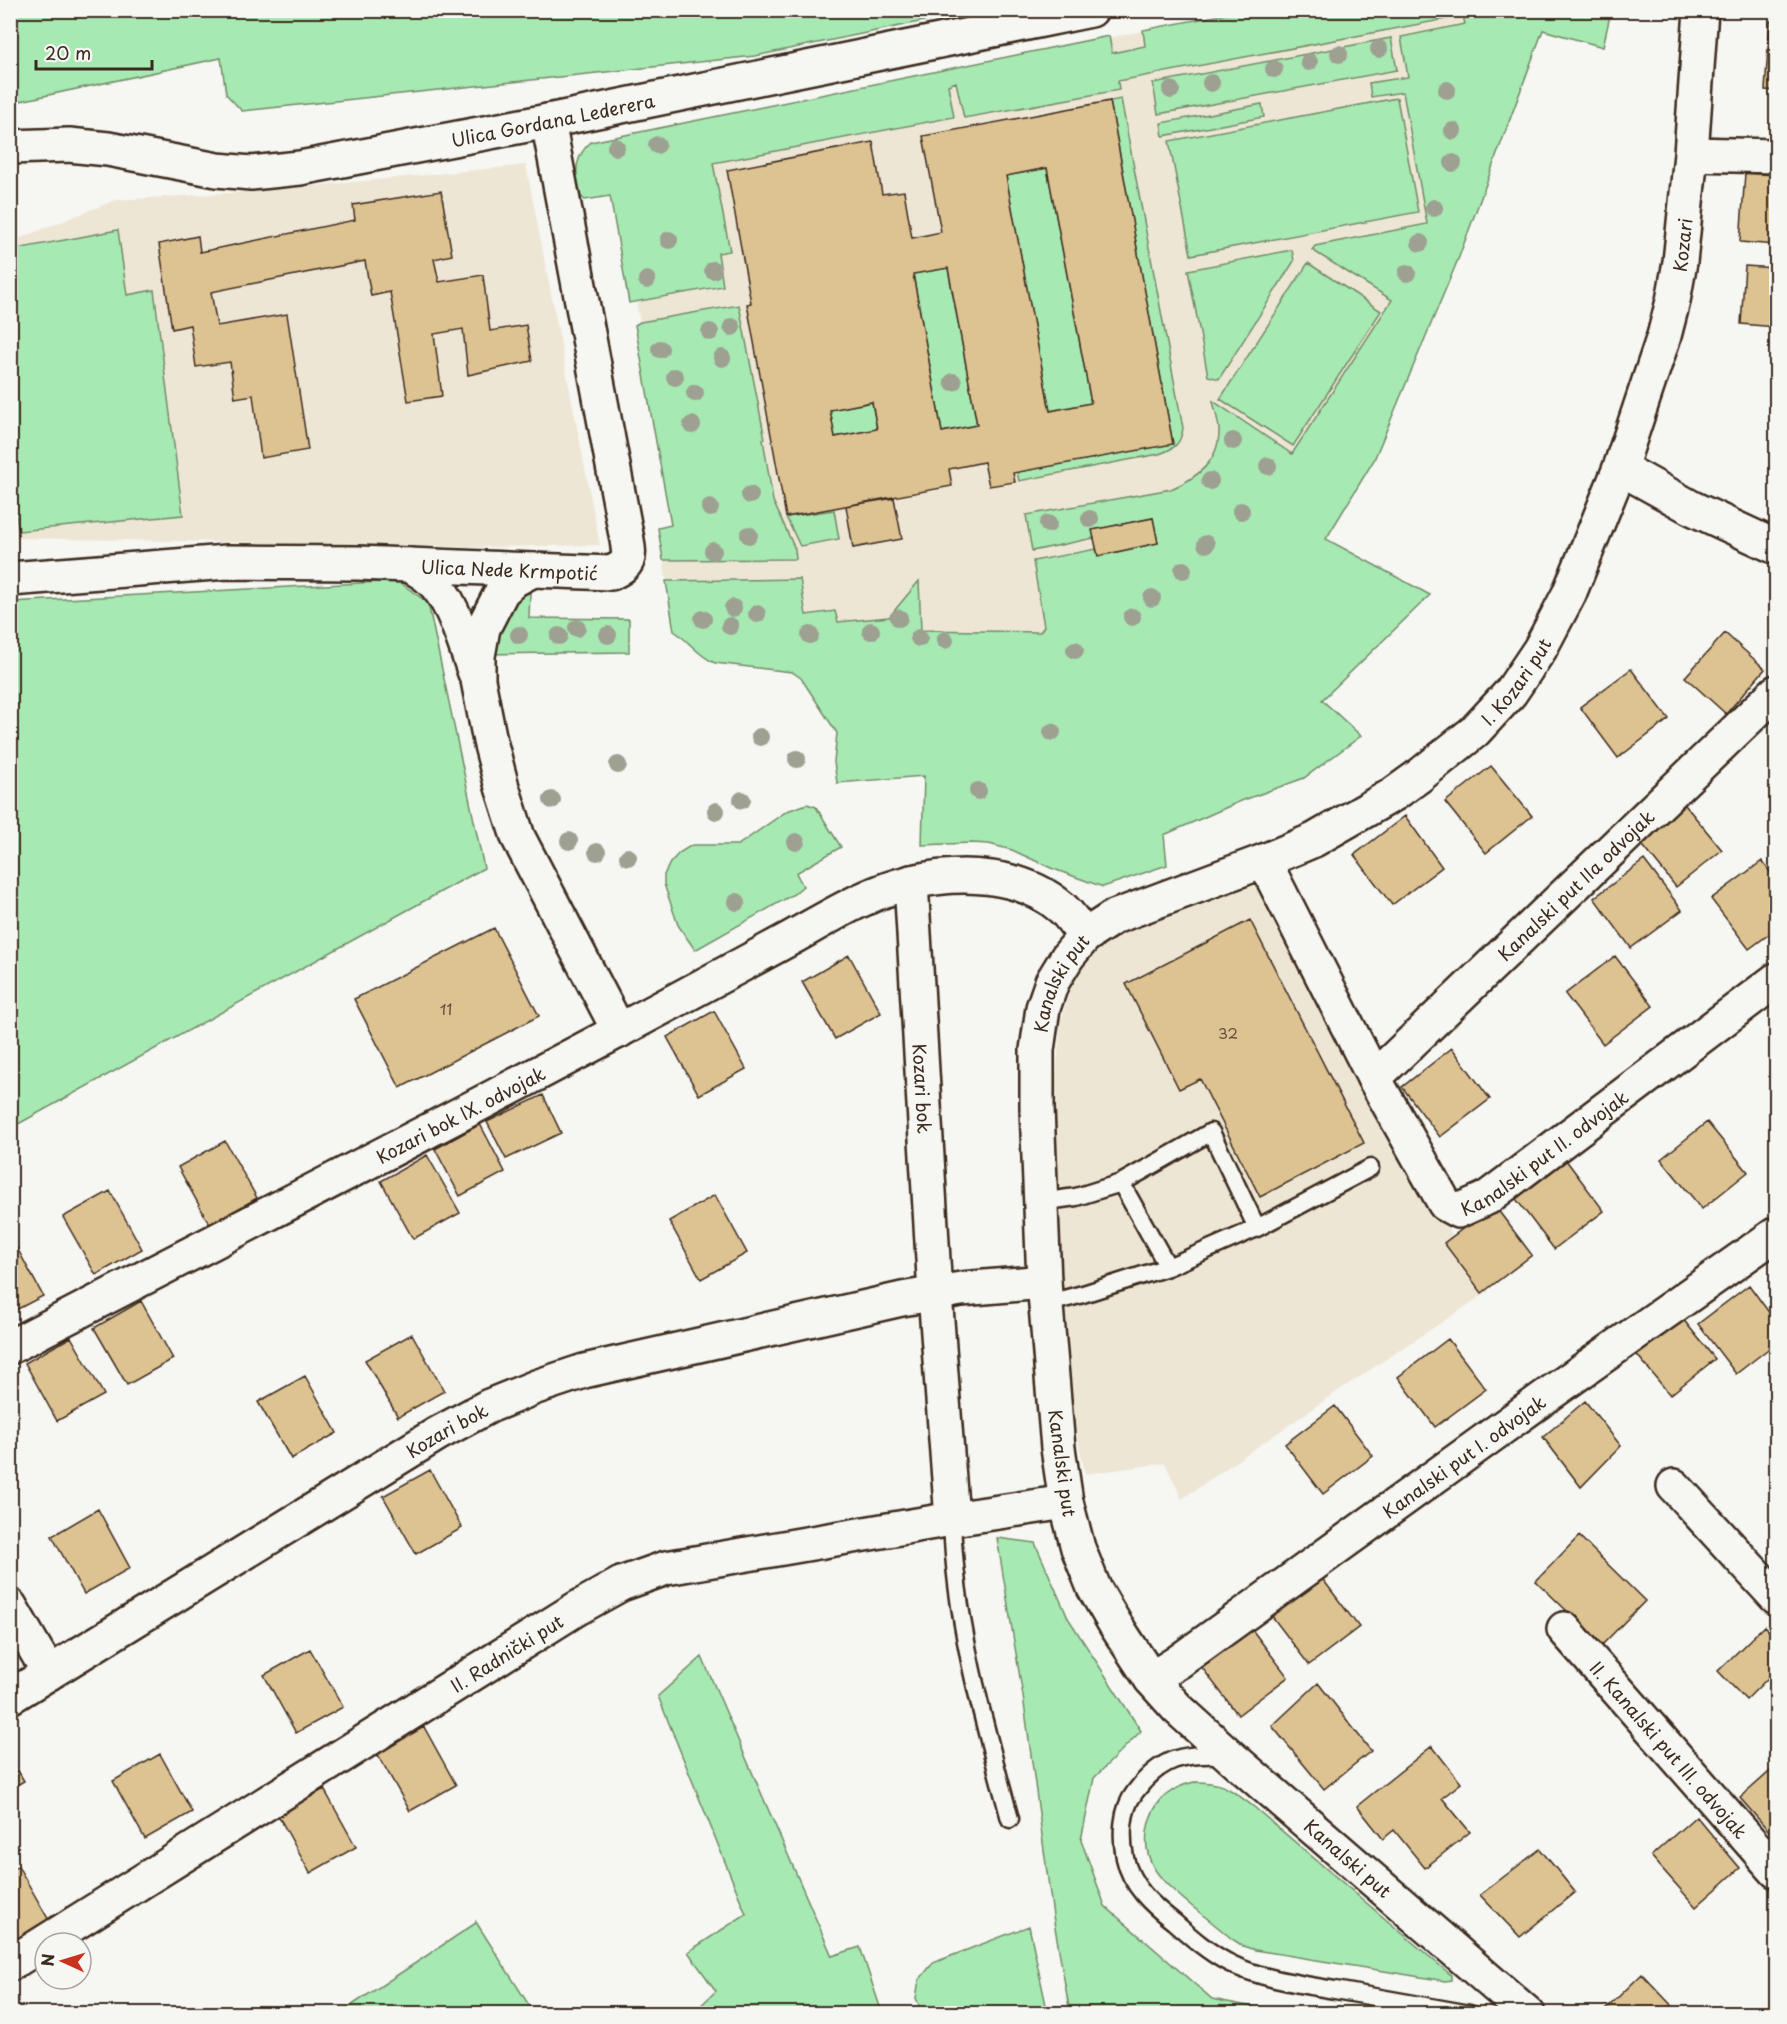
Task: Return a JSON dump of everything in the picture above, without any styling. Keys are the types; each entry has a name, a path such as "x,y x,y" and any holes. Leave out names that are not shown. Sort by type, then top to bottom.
{"street":[{"name":"Ulica Gordana Lederera","path":"10,147 69,145 108,149 217,170 251,173 300,168 548,121 1091,10"},
{"name":"Kozari","path":"1664,336 1680,262 1691,154 1701,10"},
{"name":"Ulica Nede Krmpotić","path":"10,579 227,562 409,565 611,573 623,567 630,556 548,121"},
{"path":"1691,154 1776,156"},
{"name":"I. Kozari put","path":"1203,885 1314,840 1394,794 1474,732 1511,692 1540,649 1569,594 1620,468 1664,336"},
{"path":"1620,468 1692,508 1776,547"},
{"path":"409,565 430,578 451,609 478,680 490,741 518,837 619,1031"},
{"path":"478,680 478,656 483,628 494,604 502,591 514,580 533,570"},
{"name":"Kanalski put IIa odvojak","path":"1374,1078 1776,692"},
{"name":"Kanalski put II. odvojak","path":"1264,861 1374,1078 1445,1203 1458,1211 1487,1198 1776,980"},
{"name":"Kozari bok IX. odvojak","path":"10,1347 619,1031 856,902 884,890 931,879 984,877 1014,882 1060,906 1084,936"},
{"name":"Kozari bok","path":"911,882 935,1294 952,1519"},
{"name":"Kanalski put","path":"1203,885 1114,917 1084,936 1052,982 1044,1008 1037,1050 1040,1202 1045,1293 1058,1448 1066,1502 1078,1548 1094,1588 1150,1679 1178,1708 1230,1756 1528,2013"},
{"name":"Kanalski put I. odvojak","path":"1150,1679 1188,1655 1535,1404 1776,1234"},
{"name":"Kozari bok","path":"10,1698 437,1434 489,1406 536,1387 584,1371 961,1289 1045,1293"},
{"path":"1674,1486 1776,1596"},
{"name":"II. Radnički put","path":"10,1965 576,1609 621,1584 666,1568 1066,1502"},
{"path":"10,1606 49,1673"},
{"name":"II. Kanalski put III. odvojak","path":"1564,1629 1776,1871"}],"lane":[{"path":"1040,1202 1076,1197 1121,1183 1211,1132 1257,1228"},
{"path":"1045,1293 1083,1294 1168,1267 1257,1228 1370,1168"},
{"path":"1121,1183 1168,1267"},
{"path":"952,1519 967,1653 1010,1819"},
{"path":"1230,1756 1203,1754 1182,1756 1165,1762 1147,1776 1131,1797 1124,1816 1122,1844 1128,1869 1138,1887 1157,1909 1210,1952 1230,1964 1257,1973 1293,1982 1470,2013"}],"shaded area":[{"path":"1242,11 1484,11 1466,139 1370,369 1108,655 674,631 659,533 678,529 615,188 586,147 591,142"},
{"path":"526,165 600,545 481,547 14,538 10,523 10,242 116,200 261,191"},
{"path":"1250,886 1257,887 1409,1169 1489,1291 1335,1393 1182,1499 1165,1463 1085,1474 1072,1410 1054,1169 1053,1109 1061,1020 1075,975 1108,938 1117,932"}],"green space":[{"path":"1456,10 1457,17 1118,81 1119,90 964,118 956,82 948,85 954,117 713,163 730,251 718,253 723,286 629,303 610,196 585,200 577,193 579,159 585,147 591,142 1109,36 1112,53 1145,46 1143,30 1242,11"},
{"path":"10,11 972,11 755,56 242,111 226,94 221,58 11,103"},
{"path":"1462,11 1611,11 1603,47 1543,30 1459,257 1374,460 1326,539 1430,595 1322,700 1361,736 1304,778 1241,801 1164,835 1167,865 1103,887 1051,868 1012,850 989,844 922,845 924,776 837,783 834,762 837,733 801,678 792,672 715,663 674,631 666,581 800,579 806,615 835,611 838,622 889,617 919,581 921,630 1040,632 1044,626 1033,561 1096,549 1098,556 1158,543 1153,518 1093,530 1094,538 1032,551 1026,515 1171,489 1190,479 1205,467 1216,450 1219,429 1213,401 1292,454 1392,300 1312,250 1315,246 1427,224 1403,92 1371,97 1369,83 1408,77 1401,37 1465,24"},
{"path":"1391,38 1397,70 1158,114 1153,83"},
{"path":"1397,98 1418,212 1191,255 1169,141"},
{"path":"1121,99 1183,428 1181,438 1176,445 1159,454 1019,481 1017,472 1173,444 1110,101"},
{"path":"1262,104 1264,117 1163,136 1161,123"},
{"path":"1047,168 1091,403 1050,411 1006,176"},
{"path":"118,230 127,295 154,290 183,515 19,531 10,482 11,250"},
{"path":"1292,250 1294,261 1219,379 1208,376 1188,270"},
{"path":"1308,263 1381,311 1293,446 1220,399"},
{"path":"948,268 977,425 942,432 913,274"},
{"path":"739,305 765,439 763,439 773,501 795,549 796,559 663,560 658,528 671,525 635,325 640,322"},
{"path":"872,402 877,429 835,437 830,410"},
{"path":"834,510 839,539 800,546 786,517"},
{"path":"398,581 428,603 484,868 11,1128 11,602"},
{"path":"526,586 530,592 529,618 629,619 629,652 487,654 516,589"},
{"path":"807,804 816,807 841,847 796,873 803,886 794,894 695,950 678,925 664,884 664,875 670,863 679,853 692,845 738,845 787,811"},
{"path":"997,1538 1035,1543 1068,1618 1141,1731 1094,1778 1081,1840 1105,1906 1212,1999 1275,2013 1070,2013 1053,1916 1023,1696"},
{"path":"702,1657 832,1956 860,1947 882,2013 693,2013 716,1991 688,1952 746,1914 658,1696"},
{"path":"1194,1782 1220,1785 1254,1807 1451,1975 1451,1980 1445,1981 1255,1950 1232,1939 1169,1886 1161,1878 1149,1858 1147,1834 1150,1819 1157,1805 1173,1790"},
{"path":"476,1923 534,2013 340,2013"},
{"path":"1029,1926 1046,2005 1044,2013 922,2013 916,1998 919,1980 933,1963"}],"building":[{"path":"1770,21 1776,22 1776,91 1765,90"},
{"path":"1110,101 1173,444 1013,473 1015,482 989,486 984,462 949,469 952,486 786,517 747,304 751,303 727,170 873,142 882,194 904,191 912,238 941,232 923,136","holes":["1047,168 1091,403 1050,411 1006,176","948,268 977,425 942,432 913,274","872,402 877,429 835,437 830,410"]},
{"path":"1745,173 1776,175 1776,245 1740,242"},
{"path":"441,191 452,255 434,259 439,282 483,275 490,331 526,325 532,361 468,375 463,329 434,334 442,396 408,401 390,292 371,296 365,261 211,292 217,326 287,314 308,450 261,458 253,395 235,398 230,362 196,367 190,325 172,329 159,244 198,236 200,252 355,220 353,205"},
{"path":"1745,266 1776,268 1776,327 1741,324"},
{"path":"894,498 902,539 853,548 846,506"},
{"path":"1153,518 1158,543 1098,556 1092,530"},
{"path":"1725,633 1765,669 1726,714 1685,677"},
{"path":"1631,669 1669,719 1618,758 1580,707"},
{"path":"1491,766 1532,816 1486,853 1445,802"},
{"path":"1681,800 1722,850 1676,887 1636,837"},
{"path":"1405,816 1442,867 1392,905 1354,855"},
{"path":"1644,860 1682,910 1631,948 1594,898"},
{"path":"1762,861 1776,880 1776,929 1749,949 1711,899"},
{"path":"1250,920 1364,1143 1260,1197 1200,1079 1179,1089 1126,984"},
{"path":"494,928 539,1016 400,1088 354,999"},
{"path":"849,955 881,1013 835,1039 802,982"},
{"path":"1615,956 1653,1006 1603,1044 1565,994"},
{"path":"714,1011 746,1069 699,1095 667,1037"},
{"path":"1452,1048 1490,1099 1440,1137 1402,1087"},
{"path":"543,1095 561,1133 506,1159 487,1122"},
{"path":"1707,1122 1748,1172 1702,1209 1661,1159"},
{"path":"480,1124 505,1172 460,1196 435,1149"},
{"path":"225,1141 257,1198 210,1225 178,1167"},
{"path":"427,1155 460,1213 413,1239 381,1181"},
{"path":"1566,1160 1604,1211 1554,1249 1516,1199"},
{"path":"110,1191 142,1249 96,1275 63,1217"},
{"path":"715,1195 747,1253 701,1279 669,1221"},
{"path":"1494,1205 1532,1255 1482,1293 1444,1243"},
{"path":"10,1235 43,1296 10,1313"},
{"path":"1749,1285 1776,1322 1776,1343 1736,1374 1698,1324"},
{"path":"141,1301 173,1359 127,1385 94,1328"},
{"path":"1674,1308 1715,1359 1670,1395 1629,1345"},
{"path":"412,1334 444,1391 398,1417 365,1360"},
{"path":"71,1337 104,1395 57,1421 25,1363"},
{"path":"1448,1339 1486,1389 1435,1427 1398,1377"},
{"path":"305,1376 337,1433 291,1459 258,1402"},
{"path":"1585,1401 1621,1446 1581,1487 1543,1437"},
{"path":"1335,1406 1373,1456 1323,1494 1285,1444"},
{"path":"430,1470 462,1528 416,1554 383,1496"},
{"path":"98,1509 130,1568 84,1594 52,1536"},
{"path":"1579,1536 1645,1601 1602,1645 1536,1581"},
{"path":"1321,1577 1359,1627 1309,1665 1271,1615"},
{"path":"1764,1626 1776,1638 1776,1670 1746,1700 1718,1671"},
{"path":"1250,1627 1288,1677 1238,1715 1200,1665"},
{"path":"310,1649 343,1707 296,1733 264,1675"},
{"path":"1318,1683 1371,1751 1324,1789 1272,1726"},
{"path":"424,1727 456,1785 410,1811 377,1753"},
{"path":"1432,1746 1461,1783 1442,1798 1470,1832 1425,1868 1394,1830 1383,1839 1357,1806"},
{"path":"160,1754 192,1812 145,1839 113,1781"},
{"path":"10,1757 24,1781 10,1789"},
{"path":"1776,1766 1776,1836 1775,1838 1740,1798"},
{"path":"324,1789 356,1847 310,1873 278,1815"},
{"path":"1696,1816 1740,1868 1696,1907 1651,1856"},
{"path":"1540,1849 1575,1892 1520,1937 1480,1895"},
{"path":"18,1866 51,1924 39,1931 33,1931 33,1934 10,1947 10,1870"},
{"path":"1642,1974 1675,2009 1670,2014 1601,2014"}]}
